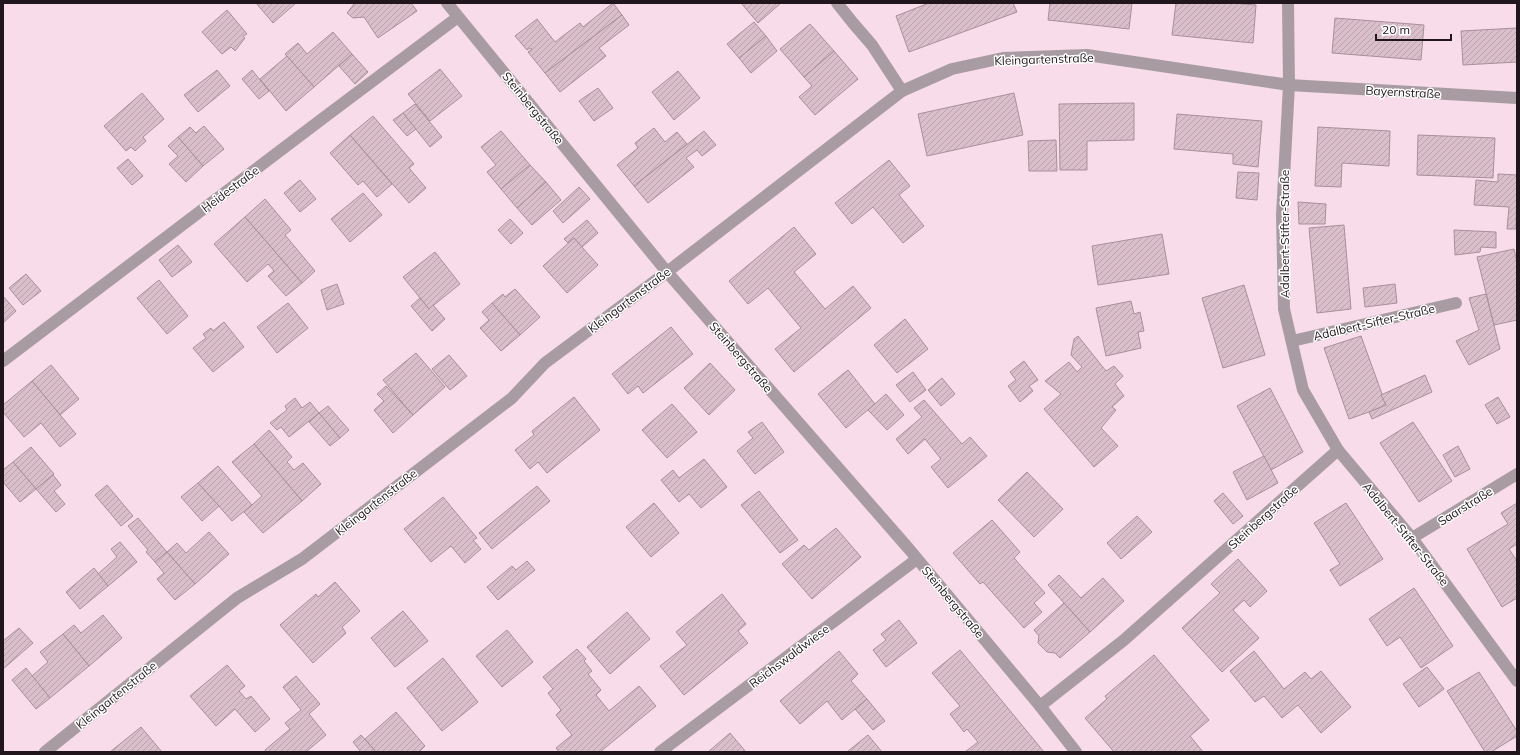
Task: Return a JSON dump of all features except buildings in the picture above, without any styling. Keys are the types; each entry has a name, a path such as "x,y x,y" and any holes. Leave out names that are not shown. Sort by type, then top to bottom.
{"street":[{"name":"Steinbergstraße","path":"447,3 667,272 917,559 1040,706 1076,752"},
{"path":"837,3 872,45 902,91"},
{"name":"Adalbert-Stifter-Straße","path":"1288,3 1289,85 1282,215 1284,309 1303,390 1338,450 1412,538 1517,681"},
{"name":"Heidestraße","path":"3,361 458,17"},
{"name":"Kleingartenstraße","path":"45,752 238,598 302,559 512,398 545,363 667,272 902,91 952,69 1003,58 1087,55 1289,85"},
{"name":"Bayernstraße","path":"1289,85 1517,98"},
{"name":"Adalbert-Sifter-Straße","path":"1292,341 1456,303"},
{"name":"Steinbergstraße","path":"1040,706 1124,640 1338,450"},
{"name":"Saarstraße","path":"1412,538 1517,474"},
{"name":"Reichswaldwiese","path":"660,752 917,559"}]}
